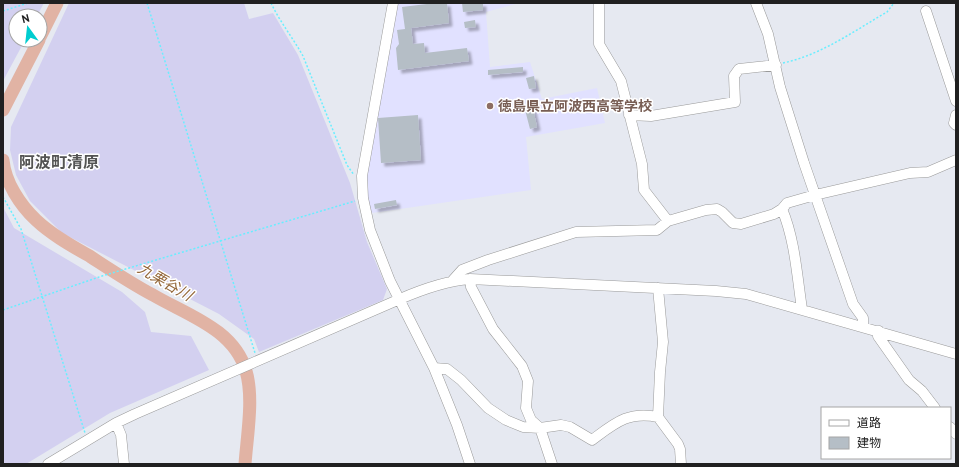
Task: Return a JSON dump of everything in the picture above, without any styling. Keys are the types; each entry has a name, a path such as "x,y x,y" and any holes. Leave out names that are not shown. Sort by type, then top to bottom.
{"street":[{"path":"393,3 362,176 363,198 370,230 390,281 434,368 457,425 470,464"},
{"path":"599,3 599,44 621,81 642,164 644,190 668,221"},
{"path":"756,3 768,34 780,87 815,195 853,304 863,318 863,327"},
{"path":"926,11 956,101"},
{"path":"629,115 651,116 736,102 734,76 739,69 776,65"},
{"path":"956,114 954,122 956,125"},
{"path":"453,280 462,270 488,260 576,232 657,230 668,221 706,210 717,209 722,212 733,224 741,224 774,214 782,209 787,203 910,173 928,172 956,160"},
{"path":"782,209 786,219 792,247 802,309"},
{"path":"470,279 471,287 493,330 522,366 528,381 526,408 531,420 540,428 552,464"},
{"path":"48,464 116,423 400,299 429,287 453,280 470,279 716,291 746,294 956,354"},
{"path":"658,288 663,342 658,417 678,444 680,449 680,464"},
{"path":"879,331 878,336 909,380 922,391 934,407"},
{"path":"434,368 447,369 461,380 488,408 506,420 523,427 540,428 561,425 570,427 592,440 616,422 635,415 649,415 658,417"},
{"path":"116,423 121,434 124,464"}],"path":[{"path":"3,11 28,3"},
{"path":"147,3 256,362"},
{"path":"271,3 284,27 296,43 303,56 347,165 353,174 362,176"},
{"path":"776,65 797,60 817,52 887,12 894,3"},
{"path":"3,197 21,229 85,433 89,439"},
{"path":"3,310 102,276 127,270 363,198"}],"shaded area":[{"path":"3,3 44,3 41,8 8,8 8,48 21,48 3,81"},
{"path":"69,3 244,3 249,19 273,13 298,55 350,183 367,242 387,289 383,300 259,352 254,339 219,314 62,233 30,201 16,175 10,150 11,127"},
{"name":"徳島県立阿波西高等学校","path":"395,3 519,3 486,12 490,67 530,62 542,99 597,88 605,123 526,137 531,190 372,213 366,196 367,172"},
{"path":"3,207 14,228 122,292 145,312 151,332 191,336 209,370 110,413 26,464 3,464"}],"building":[{"path":"447,3 449,23 411,28 413,44 424,43 425,53 467,48 469,61 398,70 396,48 399,44 397,30 405,29 402,7"},
{"path":"462,3 483,3 483,10 463,12"},
{"path":"475,20 476,27 465,28 464,22"},
{"path":"523,67 523,72 488,75 488,70"},
{"path":"534,76 536,88 529,89 526,78"},
{"path":"532,104 537,127 530,129 524,106"},
{"path":"418,115 421,160 381,163 378,118"},
{"path":"396,200 397,205 375,209 374,204"}],"waterway":[{"name":"九栗谷川","path":"48,21 57,3"},
{"name":"九栗谷川","path":"3,110 35,48"},
{"name":"九栗谷川","path":"3,160 4,168 14,193 30,214 49,231 129,282 208,325 231,344 240,356 246,371 250,393 245,464"}],"place":[{"name":"徳島県立阿波西高等学校","path":"490,106"}],"district":[{"name":"阿波町清原","path":"59,162"}]}
